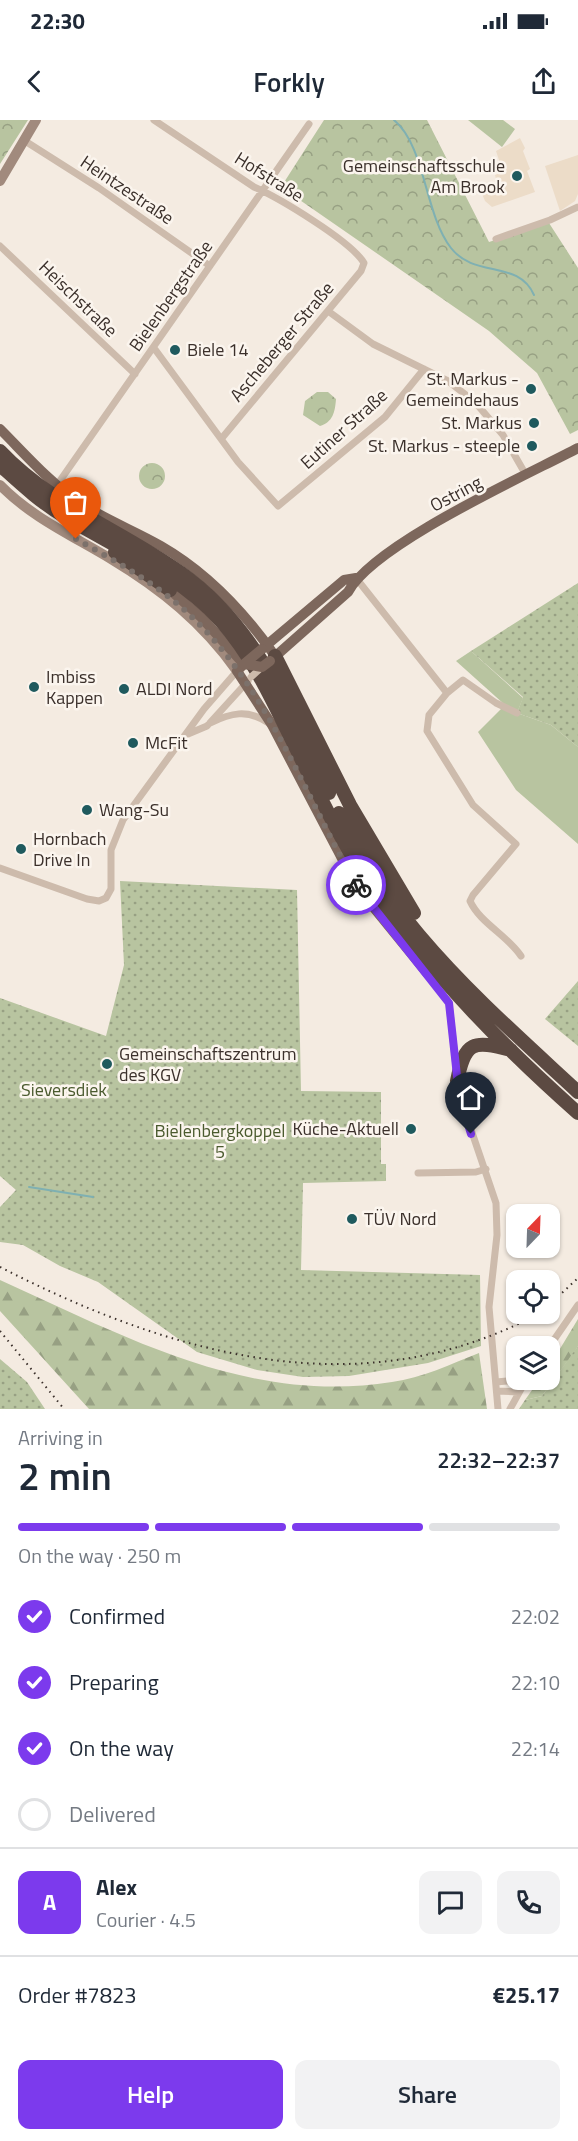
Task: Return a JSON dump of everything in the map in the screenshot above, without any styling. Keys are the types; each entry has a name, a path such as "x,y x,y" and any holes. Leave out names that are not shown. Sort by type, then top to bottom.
{"highway":[{"path":"0,451 33,482 72,509 156,556 210,596 235,622 255,648 282,722 332,800 374,873 417,934 497,1017 578,1092"},
{"path":"0,465 41,501 178,583 221,621 248,654 323,802 365,878 399,925 469,1007 578,1113"},
{"path":"33,482 79,503"},
{"path":"103,537 111,548 173,596"},
{"path":"269,662 391,878 428,932 483,996 497,1017"},
{"path":"428,974 469,1007"},
{"path":"457,1081 462,1056 471,1047 490,1044 512,1050"}],"main road":[{"path":"0,181 36,120"},
{"path":"0,429 57,485 79,503 180,558 223,593 264,647 269,662 238,664 173,596"},
{"name":"Ostring","path":"269,662 348,592 356,578 429,527 578,448"},
{"path":"0,484 27,508 173,596 201,617 238,664 257,699 282,722 357,886 428,974"},
{"name":"Ostring","path":"238,664 264,647 344,580 356,578"}],"street":[{"name":"Hofstraße","path":"154,120 340,240 359,255 364,263"},
{"name":"Bielenbergstraße","path":"57,485 309,124"},
{"name":"Heintzestraße","path":"25,141 99,188 210,266"},
{"path":"496,239 575,209"},
{"name":"Heischstraße","path":"0,246 135,374"},
{"name":"Ascheberger Straße","path":"222,438 361,271 364,263"},
{"path":"328,311 373,344 448,381 486,413 503,435 526,476"},
{"path":"154,348 222,438"},
{"name":"Eutiner Straße","path":"222,438 238,462 278,506 385,417 424,369"},
{"path":"356,578 447,693"},
{"name":"Ostring","path":"208,724 248,680 269,662"},
{"name":"Ostring","path":"0,868 87,898 99,901 106,898 111,889 111,850 123,820 238,664"},
{"path":"517,713 496,703 463,680 447,693 429,715 427,731 473,805 516,844 470,901 474,910 511,941 521,956"},
{"name":"Ostring","path":"188,734 228,715 249,714 282,722"},
{"path":"428,974 449,1003 457,1081 464,1114 494,1190 498,1215 489,1307 498,1409"},
{"path":"418,1173 476,1173 486,1169"},
{"path":"557,1336 578,1305"},
{"path":"496,1382 506,1381"},
{"path":"497,1391 518,1392 510,1409"}],"green space":[{"path":"0,120 28,120 0,164"},
{"path":"324,120 427,120 489,242 549,223 578,268 578,430 570,434 537,373 489,331 281,187"},
{"path":"468,120 503,120 515,129 502,147"},
{"path":"317,392 328,392 336,399 332,416 328,422 320,426 303,415 305,401"},
{"path":"152,463 161,467 165,476 161,485 152,489 143,485 139,476 143,467"},
{"path":"578,583 578,747 551,725 517,713 523,697 471,651"},
{"path":"471,651 523,698 517,713 551,725 578,747 578,844 516,790 478,732 505,705 456,661"},
{"name":"Bielenbergkoppel 5","path":"120,881 297,890 301,1091 381,1092 381,1164 386,1164 386,1181 303,1183 301,1270 480,1275 481,1346 428,1363 349,1376 303,1377 257,1370 197,1352 98,1282 60,1266 23,1245 0,1242 0,1207 16,1190 0,1176 0,998 106,1036 124,965"},
{"path":"578,981 578,1046 545,1019"},
{"path":"0,1280 94,1323 190,1361 238,1375 288,1384 339,1387 392,1382 425,1374 479,1353 487,1409 89,1409 0,1311"},
{"path":"578,1319 578,1346 560,1371 560,1349"},
{"path":"578,1346 578,1409 519,1409 525,1400 542,1396 546,1390 560,1390 560,1371"},
{"path":"0,1359 27,1382 45,1409 0,1409"},
{"path":"532,1390 546,1390 542,1396 525,1400"}],"shaded area":[{"path":"520,138 525,148 523,151 530,169 527,171 535,192 492,207 485,201 480,189 497,183 495,175 503,172 496,151"},
{"path":"578,155 578,194 575,201 560,211 545,166"}],"waterway":[{"path":"394,120 405,132 413,146 435,217 451,248 472,263 518,277 527,284 534,295"},
{"path":"29,1187 93,1197"}],"railway":[{"path":"0,1267 65,1298 132,1325 199,1346 267,1359 335,1364 403,1359 471,1343 515,1324"},
{"path":"560,1295 578,1278"},
{"path":"0,1331 64,1409"}],"way so far":[{"path":"76,539 154,586 192,618 224,653 257,699 272,725 356,885"}],"place":[{"name":"Gemeinschaftsschule Am Brook","path":"517,176"},
{"name":"Biele 14","path":"175,350"},
{"name":"St. Markus - Gemeindehaus","path":"531,389"},
{"name":"St. Markus","path":"534,423"},
{"name":"St. Markus - steeple","path":"532,446"},
{"name":"Imbiss Kappen","path":"34,687"},
{"name":"ALDI Nord","path":"124,689"},
{"name":"McFit","path":"133,743"},
{"name":"Wang-Su","path":"87,810"},
{"name":"Hornbach Drive In","path":"21,849"},
{"name":"Gemeinschaftszentrum des KGV","path":"107,1064"},
{"name":"Küche-Aktuell","path":"411,1129"},
{"name":"TÜV Nord","path":"352,1219"}],"route":[{"path":"356,885 449,1003 453,1057 459,1094 471,1134"}],"park label":[{"name":"Sieversdiek","path":"64,1090"}]}
